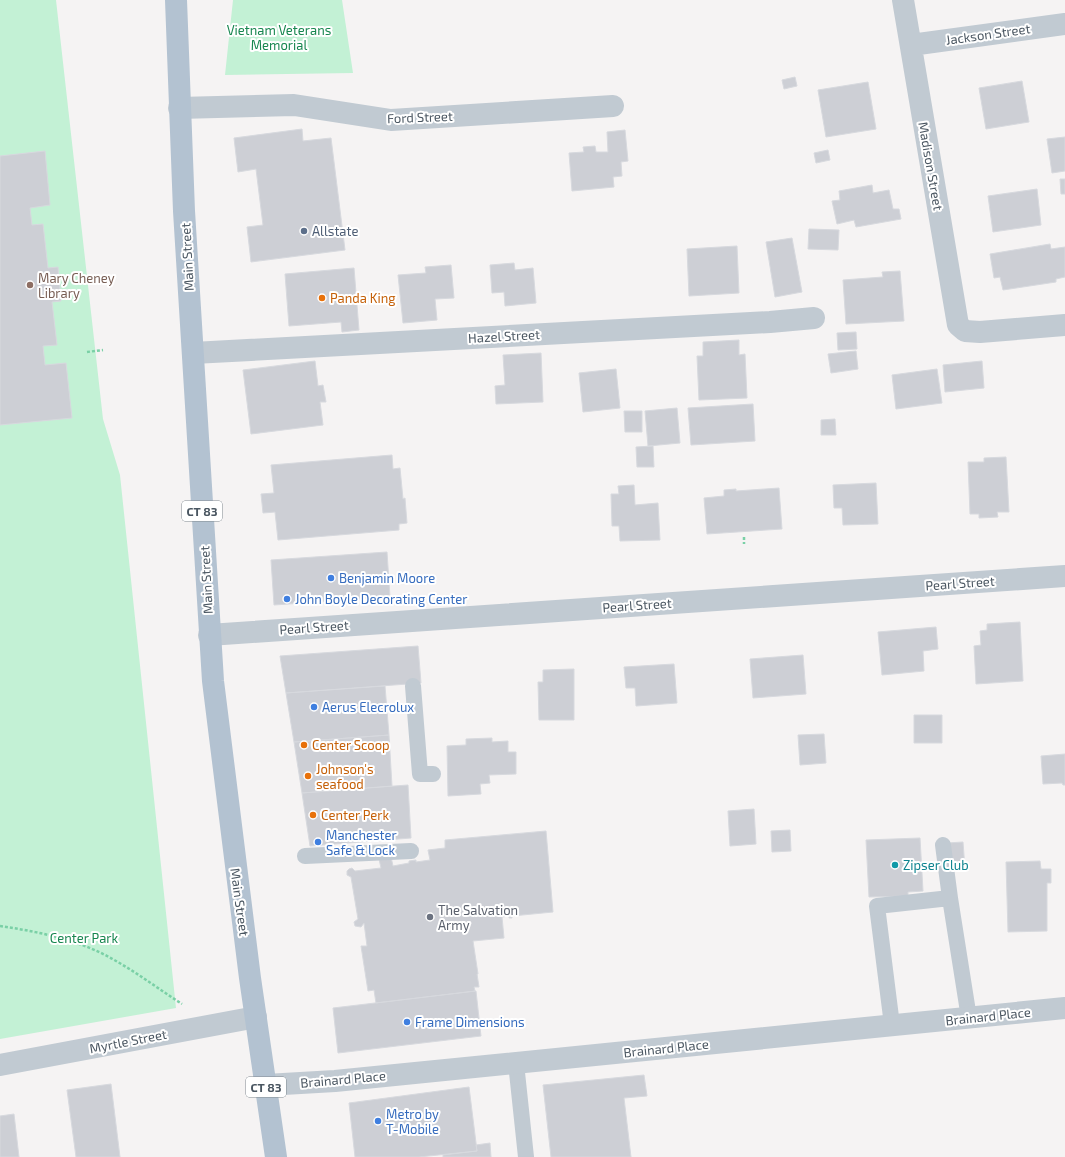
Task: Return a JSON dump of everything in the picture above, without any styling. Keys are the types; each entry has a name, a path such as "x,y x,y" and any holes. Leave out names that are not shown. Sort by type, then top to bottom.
{"main road":[{"name":"Main Street","path":"176,0 179,108 216,719 276,1157"}],"street":[{"name":"Madison Street","path":"903,0 958,325 963,330 980,332 1065,325"},
{"name":"Jackson Street","path":"911,45 1065,24"},
{"name":"Ford Street","path":"179,108 294,105 391,120 613,106"},
{"name":"Hazel Street","path":"193,353 770,322 814,318"},
{"name":"Pearl Street","path":"210,635 1065,576"},
{"name":"Brainard Place","path":"266,1085 342,1080 1065,1008"},
{"name":"Myrtle Street","path":"0,1065 256,1017"}],"lane":[{"path":"412,686 420,774 433,774"},
{"path":"943,845 969,1018"},
{"path":"305,856 411,851"},
{"path":"892,1026 877,906 950,898"},
{"path":"516,1063 526,1157"}],"path":[{"path":"82,283 94,282"},
{"path":"87,352 103,350"},
{"path":"744,537 744,544"},
{"path":"0,926 43,933 76,943 115,960 177,1000"}],"green space":[{"name":"Center Park","path":"0,0 56,0 103,419 120,475 176,1008 0,1039"},
{"name":"Vietnam Veterans Memorial","path":"233,0 342,0 353,73 225,75"}],"building":[{"path":"795,77 797,86 784,89 782,80"},
{"path":"1022,81 1029,122 986,129 979,88"},
{"path":"868,82 876,129 826,137 818,90"},
{"path":"302,129 303,141 331,138 345,250 251,262 247,227 263,225 256,169 238,172 234,138"},
{"path":"625,130 628,161 621,162 622,176 613,177 614,187 572,191 569,153 584,152 583,147 595,146 596,152 608,152 607,132"},
{"path":"1065,137 1065,171 1052,173 1047,139"},
{"path":"828,150 830,160 816,163 814,153"},
{"name":"Mary Cheney Library","path":"45,151 50,205 30,208 32,225 43,224 48,268 58,267 61,301 52,302 57,345 43,346 45,365 66,363 72,418 0,425 0,156"},
{"path":"1060,179 1065,179 1065,194 1061,194"},
{"path":"872,185 873,193 889,190 893,209 899,209 901,219 856,227 854,220 837,224 832,201 840,200 839,191"},
{"path":"1037,189 1041,225 993,232 988,196"},
{"path":"809,229 839,230 838,250 808,249"},
{"path":"792,238 802,292 775,297 766,242"},
{"path":"1050,244 1051,249 1065,247 1065,277 1056,279 1056,282 1003,290 1000,277 994,278 990,254"},
{"path":"737,246 739,293 689,296 687,249"},
{"path":"514,263 515,270 533,268 536,303 505,306 504,292 492,293 490,265"},
{"path":"451,265 454,298 435,299 437,320 403,323 398,275 426,273 425,267"},
{"name":"Panda King","path":"354,268 359,330 342,332 341,322 289,326 285,274"},
{"path":"900,271 904,321 846,324 843,280 883,277 882,272"},
{"path":"856,332 857,349 838,350 837,333"},
{"path":"739,340 739,355 745,354 747,398 699,400 697,356 703,356 703,342"},
{"path":"856,351 858,369 831,373 828,354"},
{"path":"541,353 543,402 496,404 495,386 505,385 503,355"},
{"path":"315,361 318,386 323,385 326,402 320,402 323,425 251,434 243,370"},
{"path":"982,361 984,388 945,392 943,365"},
{"path":"616,369 620,408 583,412 579,373"},
{"path":"937,369 942,403 896,409 892,375"},
{"path":"753,404 755,441 691,445 688,408"},
{"path":"677,408 680,443 648,446 645,411"},
{"path":"624,411 642,411 642,432 625,432"},
{"path":"835,419 836,435 821,435 821,420"},
{"path":"653,446 654,467 637,467 636,447"},
{"path":"392,455 393,469 400,468 403,499 405,498 407,523 399,524 399,530 278,540 275,512 263,513 261,494 274,493 271,465"},
{"path":"1006,457 1009,512 997,512 998,517 979,518 979,514 970,514 968,462 984,462 984,458"},
{"path":"876,483 878,524 843,525 842,508 834,508 833,485"},
{"path":"634,485 635,505 658,503 660,540 620,541 619,526 612,526 611,494 619,494 618,486"},
{"path":"779,488 782,529 707,534 704,498 724,496 724,490 736,489 736,491"},
{"name":"Benjamin Moore","path":"387,552 390,597 274,605 271,560"},
{"path":"1020,622 1023,681 976,684 974,646 981,645 980,631 987,630 987,624"},
{"path":"936,627 938,649 923,651 924,671 882,675 878,632"},
{"path":"418,646 421,683 286,693 280,656"},
{"path":"803,655 806,694 753,698 750,659"},
{"path":"674,664 677,703 636,706 635,688 626,688 624,667"},
{"path":"574,669 574,720 539,720 538,682 543,682 543,670"},
{"path":"385,686 389,735 294,742 286,693"},
{"path":"914,715 942,715 942,743 914,743"},
{"path":"824,734 826,763 800,765 798,735"},
{"path":"389,735 392,786 302,793 294,742"},
{"path":"492,738 492,742 508,741 508,752 516,752 516,774 489,775 490,783 480,784 481,794 448,796 447,746 466,745 466,739"},
{"path":"1065,754 1065,785 1062,783 1043,784 1041,756"},
{"path":"408,785 411,838 310,846 302,793"},
{"path":"754,809 756,844 730,846 728,811"},
{"path":"790,830 791,851 772,852 771,831"},
{"name":"The Salvation Army","path":"546,831 553,912 512,916 512,918 509,918 509,916 502,917 504,938 473,941 479,987 474,987 475,991 376,1003 374,990 368,991 361,946 367,946 364,923 361,927 355,926 354,922 358,919 351,877 347,875 347,871 352,868 355,871 381,868 379,859 391,857 393,866 409,863 409,861 416,860 416,862 430,860 428,850 445,848 445,840"},
{"name":"Zipser Club","path":"920,838 923,891 908,892 908,896 869,897 866,840"},
{"path":"963,842 965,869 948,870 947,843"},
{"path":"1040,861 1041,869 1051,869 1051,883 1047,883 1047,931 1008,932 1006,862"},
{"name":"Frame Dimensions","path":"476,991 481,1036 338,1053 333,1008"},
{"path":"644,1075 647,1096 624,1098 631,1157 551,1157 543,1085"},
{"path":"111,1084 120,1157 76,1157 67,1090"},
{"path":"469,1087 477,1151 419,1157 355,1157 349,1103"},
{"path":"14,1114 19,1157 0,1157 0,1116"},
{"path":"490,1143 491,1157 443,1157 443,1155 477,1151 476,1145"}],"place":[{"name":"Allstate","path":"304,231"},
{"name":"Mary Cheney Library","path":"30,285"},
{"name":"Panda King","path":"322,298"},
{"name":"Benjamin Moore","path":"331,578"},
{"name":"John Boyle Decorating Center","path":"287,599"},
{"name":"Aerus Elecrolux","path":"314,707"},
{"name":"Center Scoop","path":"304,745"},
{"name":"Johnson's seafood","path":"308,776"},
{"name":"Center Perk","path":"313,815"},
{"name":"Manchester Safe & Lock","path":"318,842"},
{"name":"Zipser Club","path":"895,865"},
{"name":"The Salvation Army","path":"430,917"},
{"name":"Frame Dimensions","path":"407,1022"},
{"name":"Metro by T-Mobile","path":"378,1121"}]}
